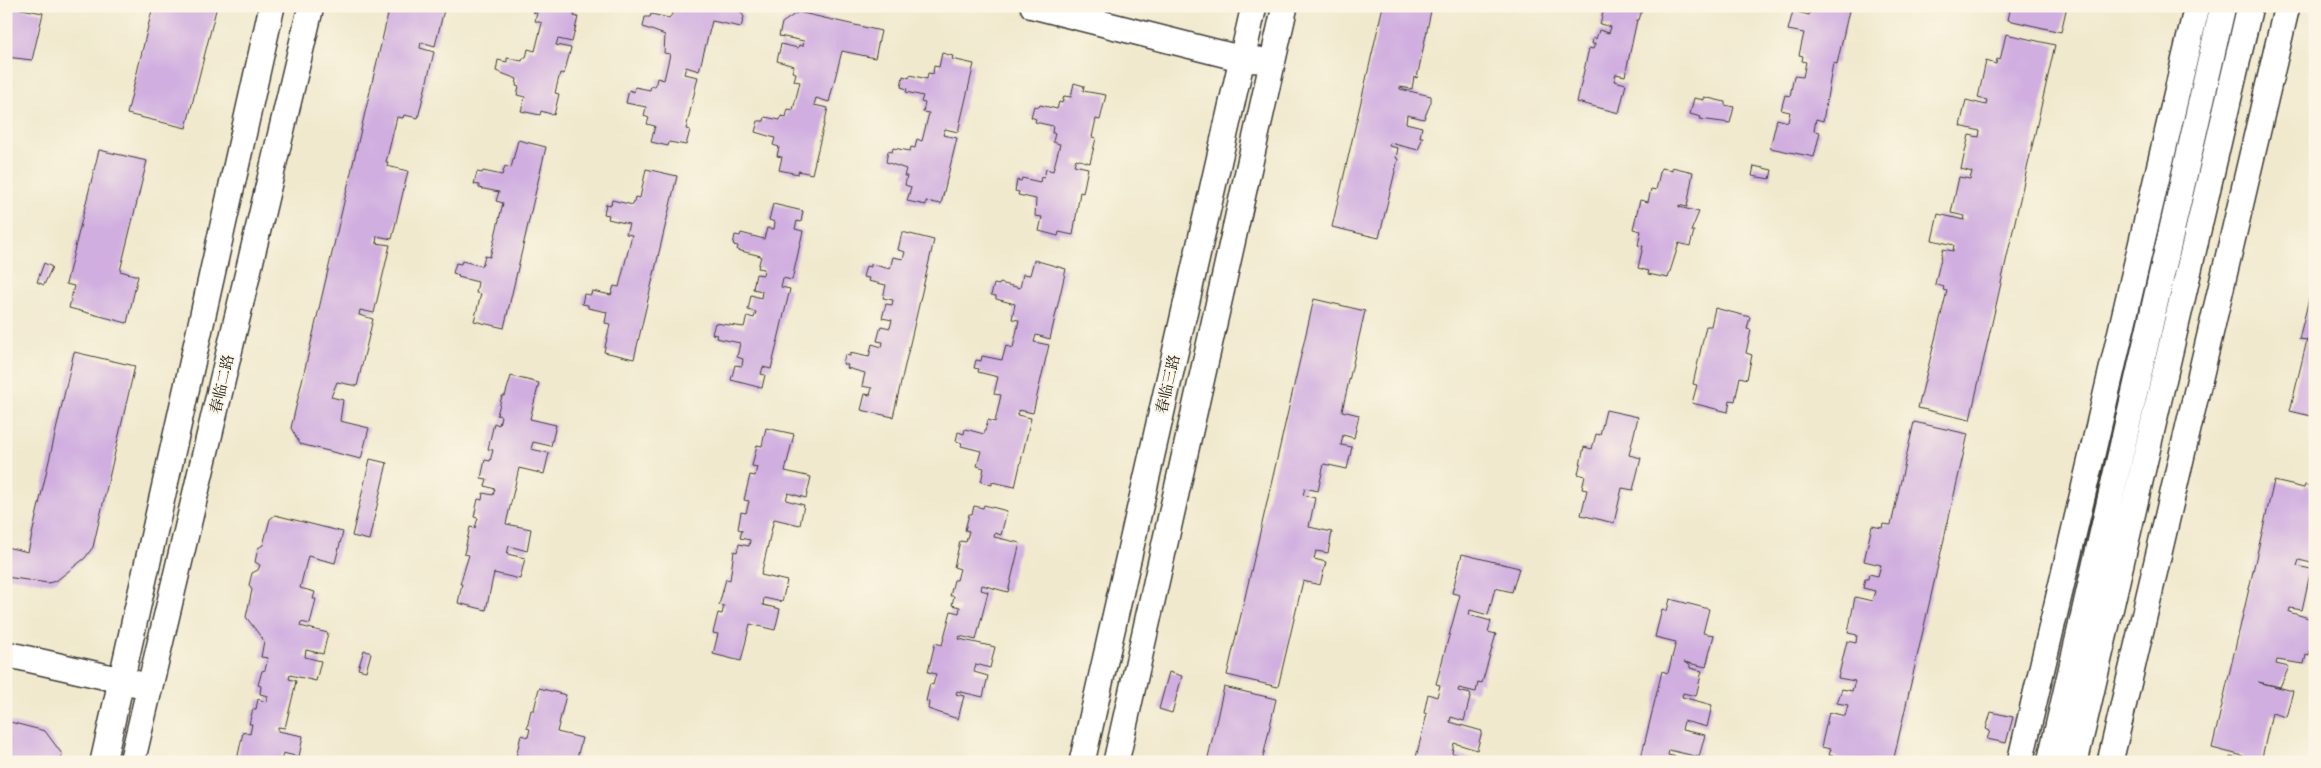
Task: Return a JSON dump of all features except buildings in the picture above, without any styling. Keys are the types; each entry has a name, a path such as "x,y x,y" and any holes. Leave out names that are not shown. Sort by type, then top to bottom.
{"street":[{"path":"103,762 272,6"},
{"name":"春临二路","path":"132,762 311,6"},
{"path":"1033,6 1243,59 1272,62"},
{"name":"春临三路","path":"1082,762 1254,6"},
{"name":"春临三路","path":"1116,762 1285,6"},
{"path":"2020,762 2197,6"},
{"path":"2050,762 2223,6"},
{"path":"2075,762 2250,6"},
{"path":"2110,762 2287,6"},
{"path":"6,654 150,687"}]}
